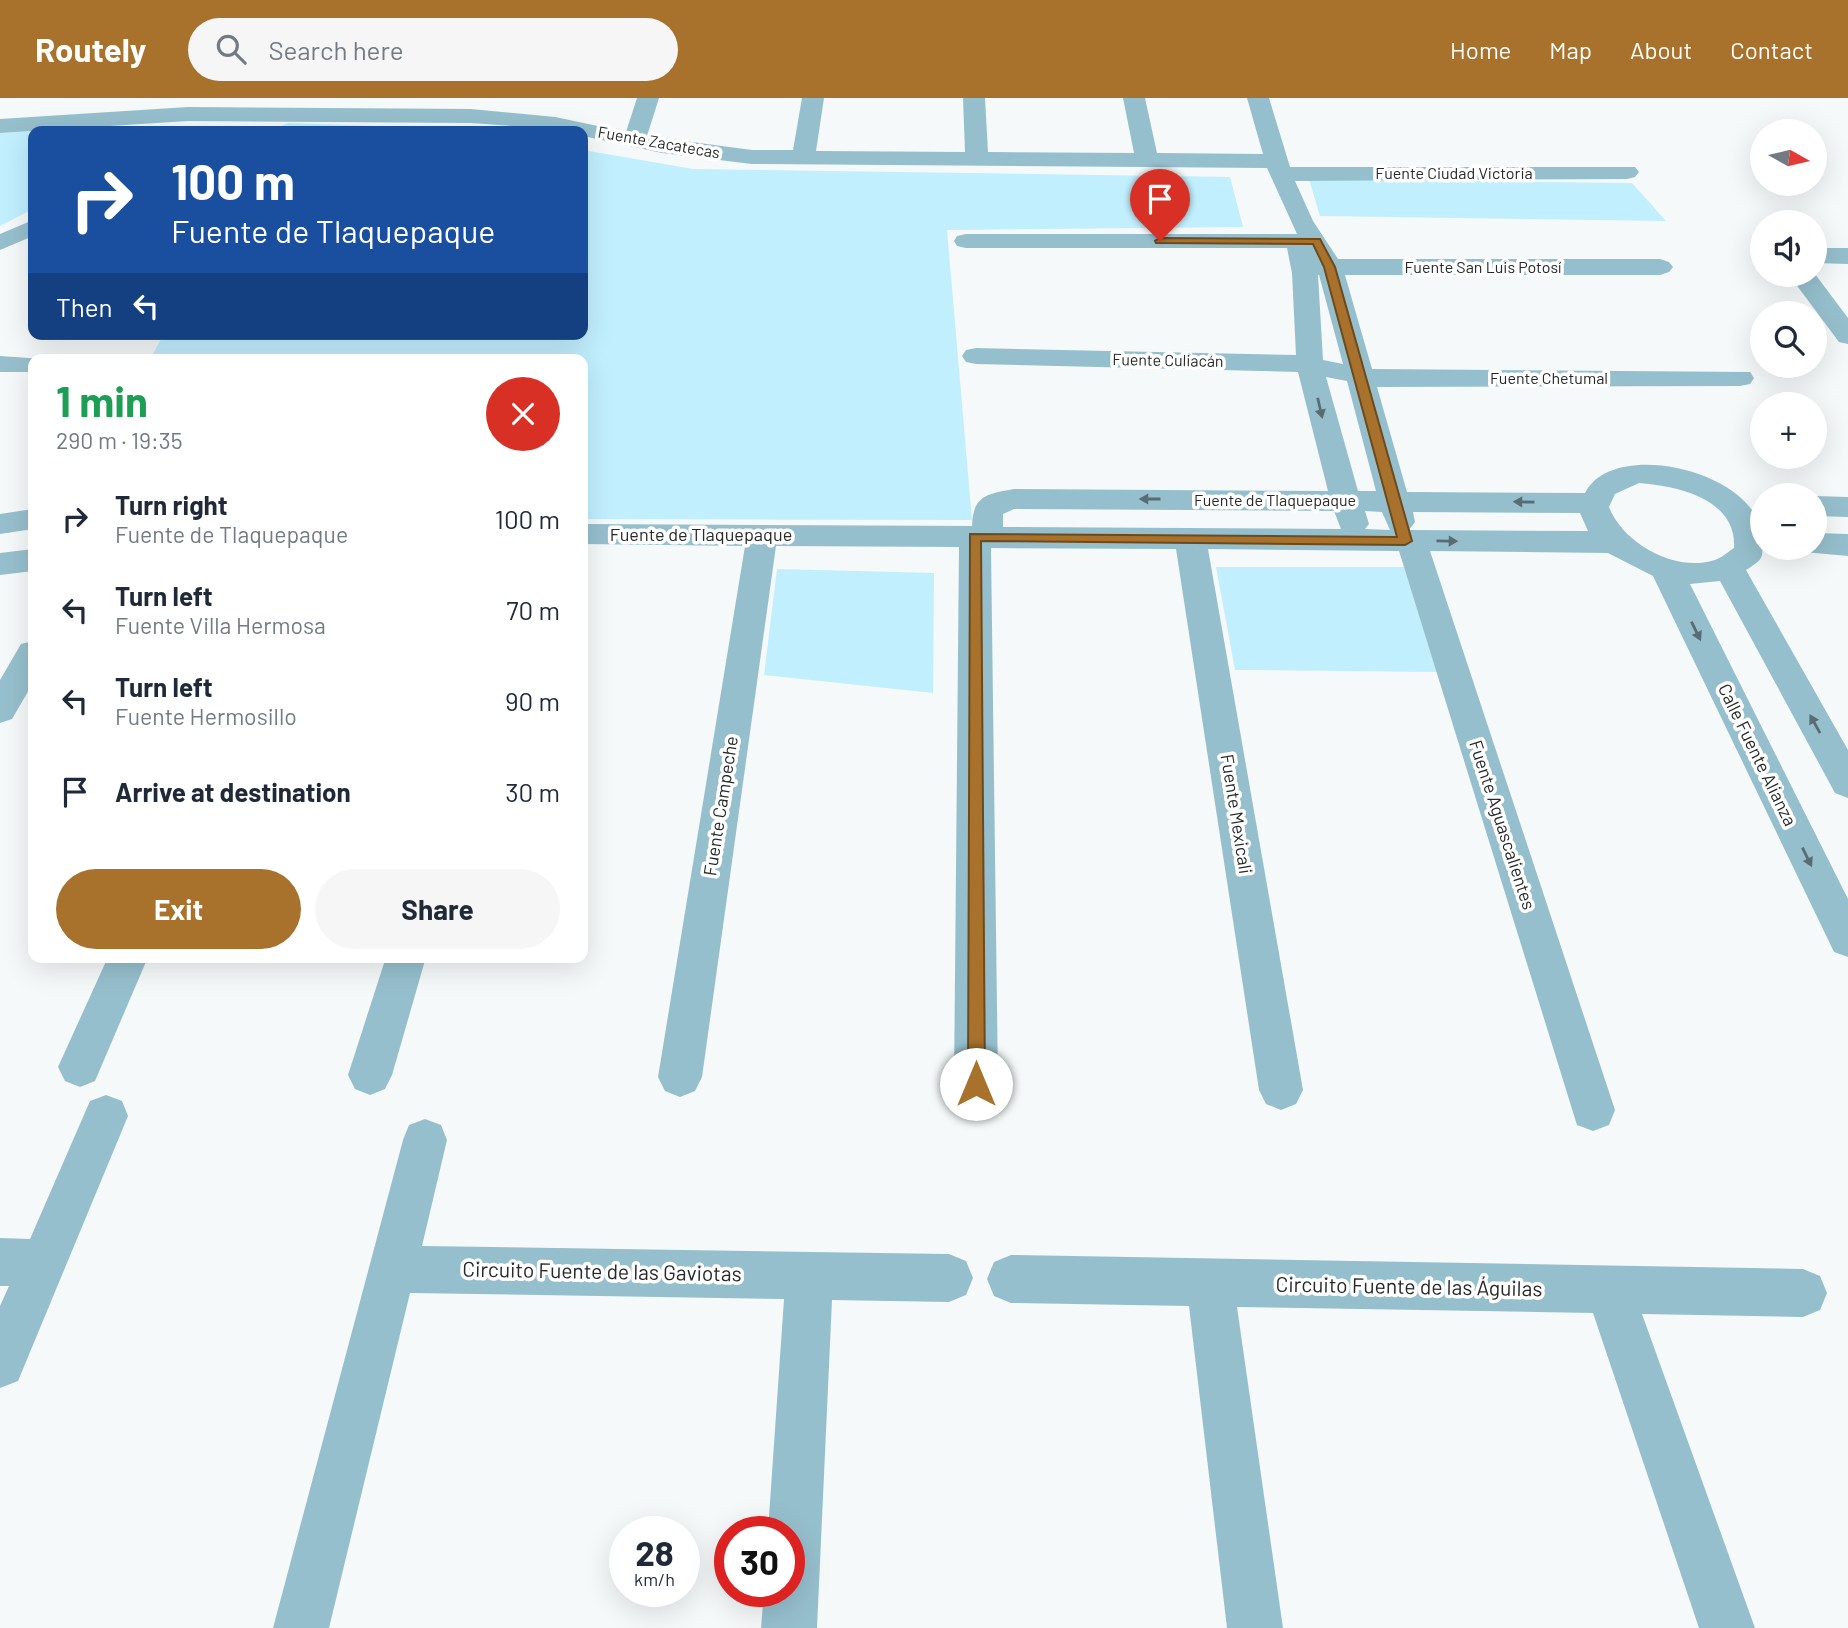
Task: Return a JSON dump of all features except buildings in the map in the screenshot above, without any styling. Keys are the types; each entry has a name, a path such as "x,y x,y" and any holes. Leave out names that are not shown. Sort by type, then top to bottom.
{"street":[{"path":"104,121 122,98"},
{"path":"247,126 297,98"},
{"path":"635,140 648,98"},
{"path":"803,158 813,98"},
{"path":"974,98 977,159"},
{"path":"1135,98 1147,160"},
{"name":"Fuente Aguascalientes","path":"1258,98 1278,167 1356,359 1358,376 1394,500 1593,1110"},
{"name":"Fuente Zacatecas","path":"0,126 188,114 476,107 565,126"},
{"name":"Fuente Zacatecas","path":"588,131 718,153 803,158 1147,160 1278,167"},
{"name":"Fuente Ciudad Victoria","path":"1278,167 1627,172"},
{"path":"0,243 28,229"},
{"name":"Fuente San Luis Potosí","path":"966,241 1310,248 1660,267"},
{"path":"1310,248 1305,306 1310,364 1358,539"},
{"path":"0,250 28,250"},
{"path":"1827,256 1848,256"},
{"path":"1811,287 1848,335"},
{"name":"Fuente Culiacán","path":"976,356 1310,364 1358,376"},
{"path":"0,364 28,364"},
{"name":"Fuente Chetumal","path":"1358,376 1740,378"},
{"path":"1750,530 1744,518 1748,506 1687,480 1660,474 1635,473 1614,478 1599,489 1593,503 1594,516 1613,542 1628,553 1666,569 1700,573 1729,569 1741,562 1750,552"},
{"name":"Fuente de Tlaquepaque","path":"981,537 988,509 994,504 1014,499 1593,503"},
{"path":"1827,506 1848,507"},
{"path":"0,524 28,520"},
{"name":"Fuente de Tlaquepaque","path":"588,534 1613,542"},
{"name":"Fuente Campeche","path":"680,1077 762,535"},
{"path":"976,1084 981,537"},
{"name":"Fuente Mexicali","path":"1190,539 1281,1090"},
{"path":"1827,544 1848,545"},
{"path":"0,564 28,561"},
{"name":"Calle Fuente Alianza","path":"1666,569 1848,940"},
{"path":"1729,569 1848,783"},
{"path":"0,710 28,662"},
{"path":"80,1067 125,963"},
{"path":"370,1075 404,963"},
{"path":"0,1363 21,1263 106,1116"},
{"path":"301,1628 425,1140"},
{"name":"Circuito Fuente de las Gaviotas","path":"394,1269 949,1278"},
{"path":"789,1628 809,1276"},
{"name":"Circuito Fuente de las Águilas","path":"1011,1279 1803,1293"},
{"path":"1210,1283 1255,1628"},
{"path":"1609,1290 1727,1628"}],"shaded area":[{"path":"288,123 377,126 281,126"},
{"path":"28,131 28,212 0,226 0,133"},
{"path":"588,151 693,169 1230,177 1243,227 947,230 972,520 588,519 588,354 153,354 161,340 588,340"},
{"path":"1309,179 1632,183 1666,221 1320,216"},
{"path":"1216,567 1404,567 1437,672 1235,670"},
{"path":"777,569 934,573 933,693 764,675"}],"route":[{"path":"976,1084 975,537 1405,541 1330,267 1316,241 1160,241"}]}
